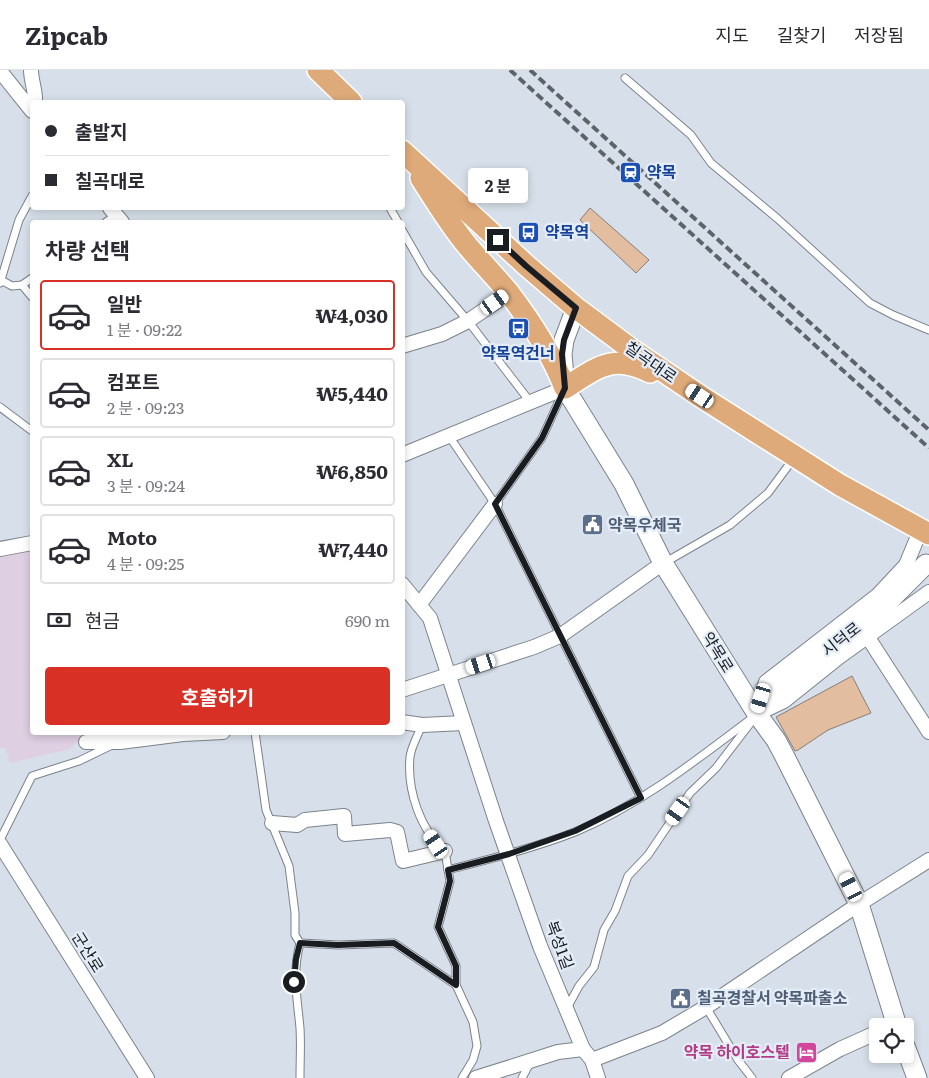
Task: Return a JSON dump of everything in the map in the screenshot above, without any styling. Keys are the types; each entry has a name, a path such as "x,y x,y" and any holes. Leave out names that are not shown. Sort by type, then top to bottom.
{"main road":[{"path":"318,70 349,100"},
{"path":"405,154 466,244 509,293 556,365 565,388 603,366 611,363 626,362 700,396"},
{"name":"칠곡대로","path":"405,154 526,266 576,308 635,352 700,396 840,485 925,532"}],"street":[{"path":"31,70 31,81 36,100"},
{"path":"0,71 30,108"},
{"path":"405,345 442,334 468,321 509,293"},
{"name":"약목로","path":"576,308 564,340 562,354 565,388 624,484 664,563 756,714 776,740 784,755 859,904 893,1018"},
{"path":"405,454 565,388"},
{"path":"418,605 495,504"},
{"path":"756,714 766,682 878,595 906,564 925,532"},
{"path":"0,549 30,543"},
{"path":"405,689 534,647 560,636 664,563"},
{"name":"시덕로","path":"756,714 777,689 889,601 926,564"},
{"name":"복성1길","path":"405,588 430,618 496,820 540,946 566,1010 598,1078"},
{"path":"756,714 784,701 867,636 929,592"},
{"path":"867,636 929,732"},
{"path":"405,721 422,725 464,723"},
{"path":"86,742 120,742 176,735"},
{"path":"272,823 297,825 305,820 344,816 346,834 390,830 397,832 403,860 445,851"},
{"name":"군산로","path":"0,844 146,1078"},
{"path":"476,1078 558,1052 588,1055 662,1033 706,1007 859,904 929,860"},
{"path":"789,1078 840,1049 869,1036"},
{"path":"911,1063 917,1078"}],"lane":[{"path":"626,78 691,135 711,163 778,219 870,303 929,330"},
{"path":"30,200 19,220 1,282 12,286 22,286 30,280"},
{"path":"405,235 426,272 468,321 531,403"},
{"path":"22,286 30,295"},
{"path":"495,504 542,438 565,388"},
{"path":"0,407 30,430"},
{"path":"449,436 495,504 641,798"},
{"path":"664,563 730,524 768,492 795,456"},
{"path":"448,870 509,854 575,831 641,798 660,786 756,714"},
{"path":"566,1010 579,986 594,967 604,930 615,911 628,876 648,855 690,793 716,768 756,714"},
{"path":"422,725 410,756 410,784 419,814 436,844 445,851 450,881 438,927 456,966 456,985 473,1022 476,1046 473,1060 462,1078"},
{"path":"256,735 266,810 289,866 295,913 295,934 300,943 296,959 294,982 300,1028 300,1078"},
{"path":"0,840 32,776 79,761 120,742"},
{"path":"300,943 338,945 394,943 456,985"},
{"path":"706,1007 738,1060 752,1078"},
{"path":"522,1078 532,1061"}],"shaded area":[{"path":"30,548 30,735 133,735 81,738 70,749 10,763 5,748 0,748 0,554"}],"building":[{"path":"590,208 649,260 636,273 580,220"},
{"path":"852,676 871,713 828,730 795,751 776,717"}],"railway":[{"path":"510,70 929,448"},
{"path":"530,70 929,430"}],"place":[{"name":"약목","path":"631,172"},
{"name":"약목역","path":"529,232"},
{"name":"약목역건너","path":"518,329"},
{"name":"약목우체국","path":"592,525"},
{"name":"칠곡경찰서 약목파출소","path":"681,998"},
{"name":"약목 하이호스텔","path":"806,1052"}],"route":[{"path":"294,982 296,959 300,943 338,945 394,943 456,985 456,966 438,927 450,881 448,870 509,854 575,831 641,798 495,504 542,438 565,388 562,354 564,340 576,308 498,240"}]}
